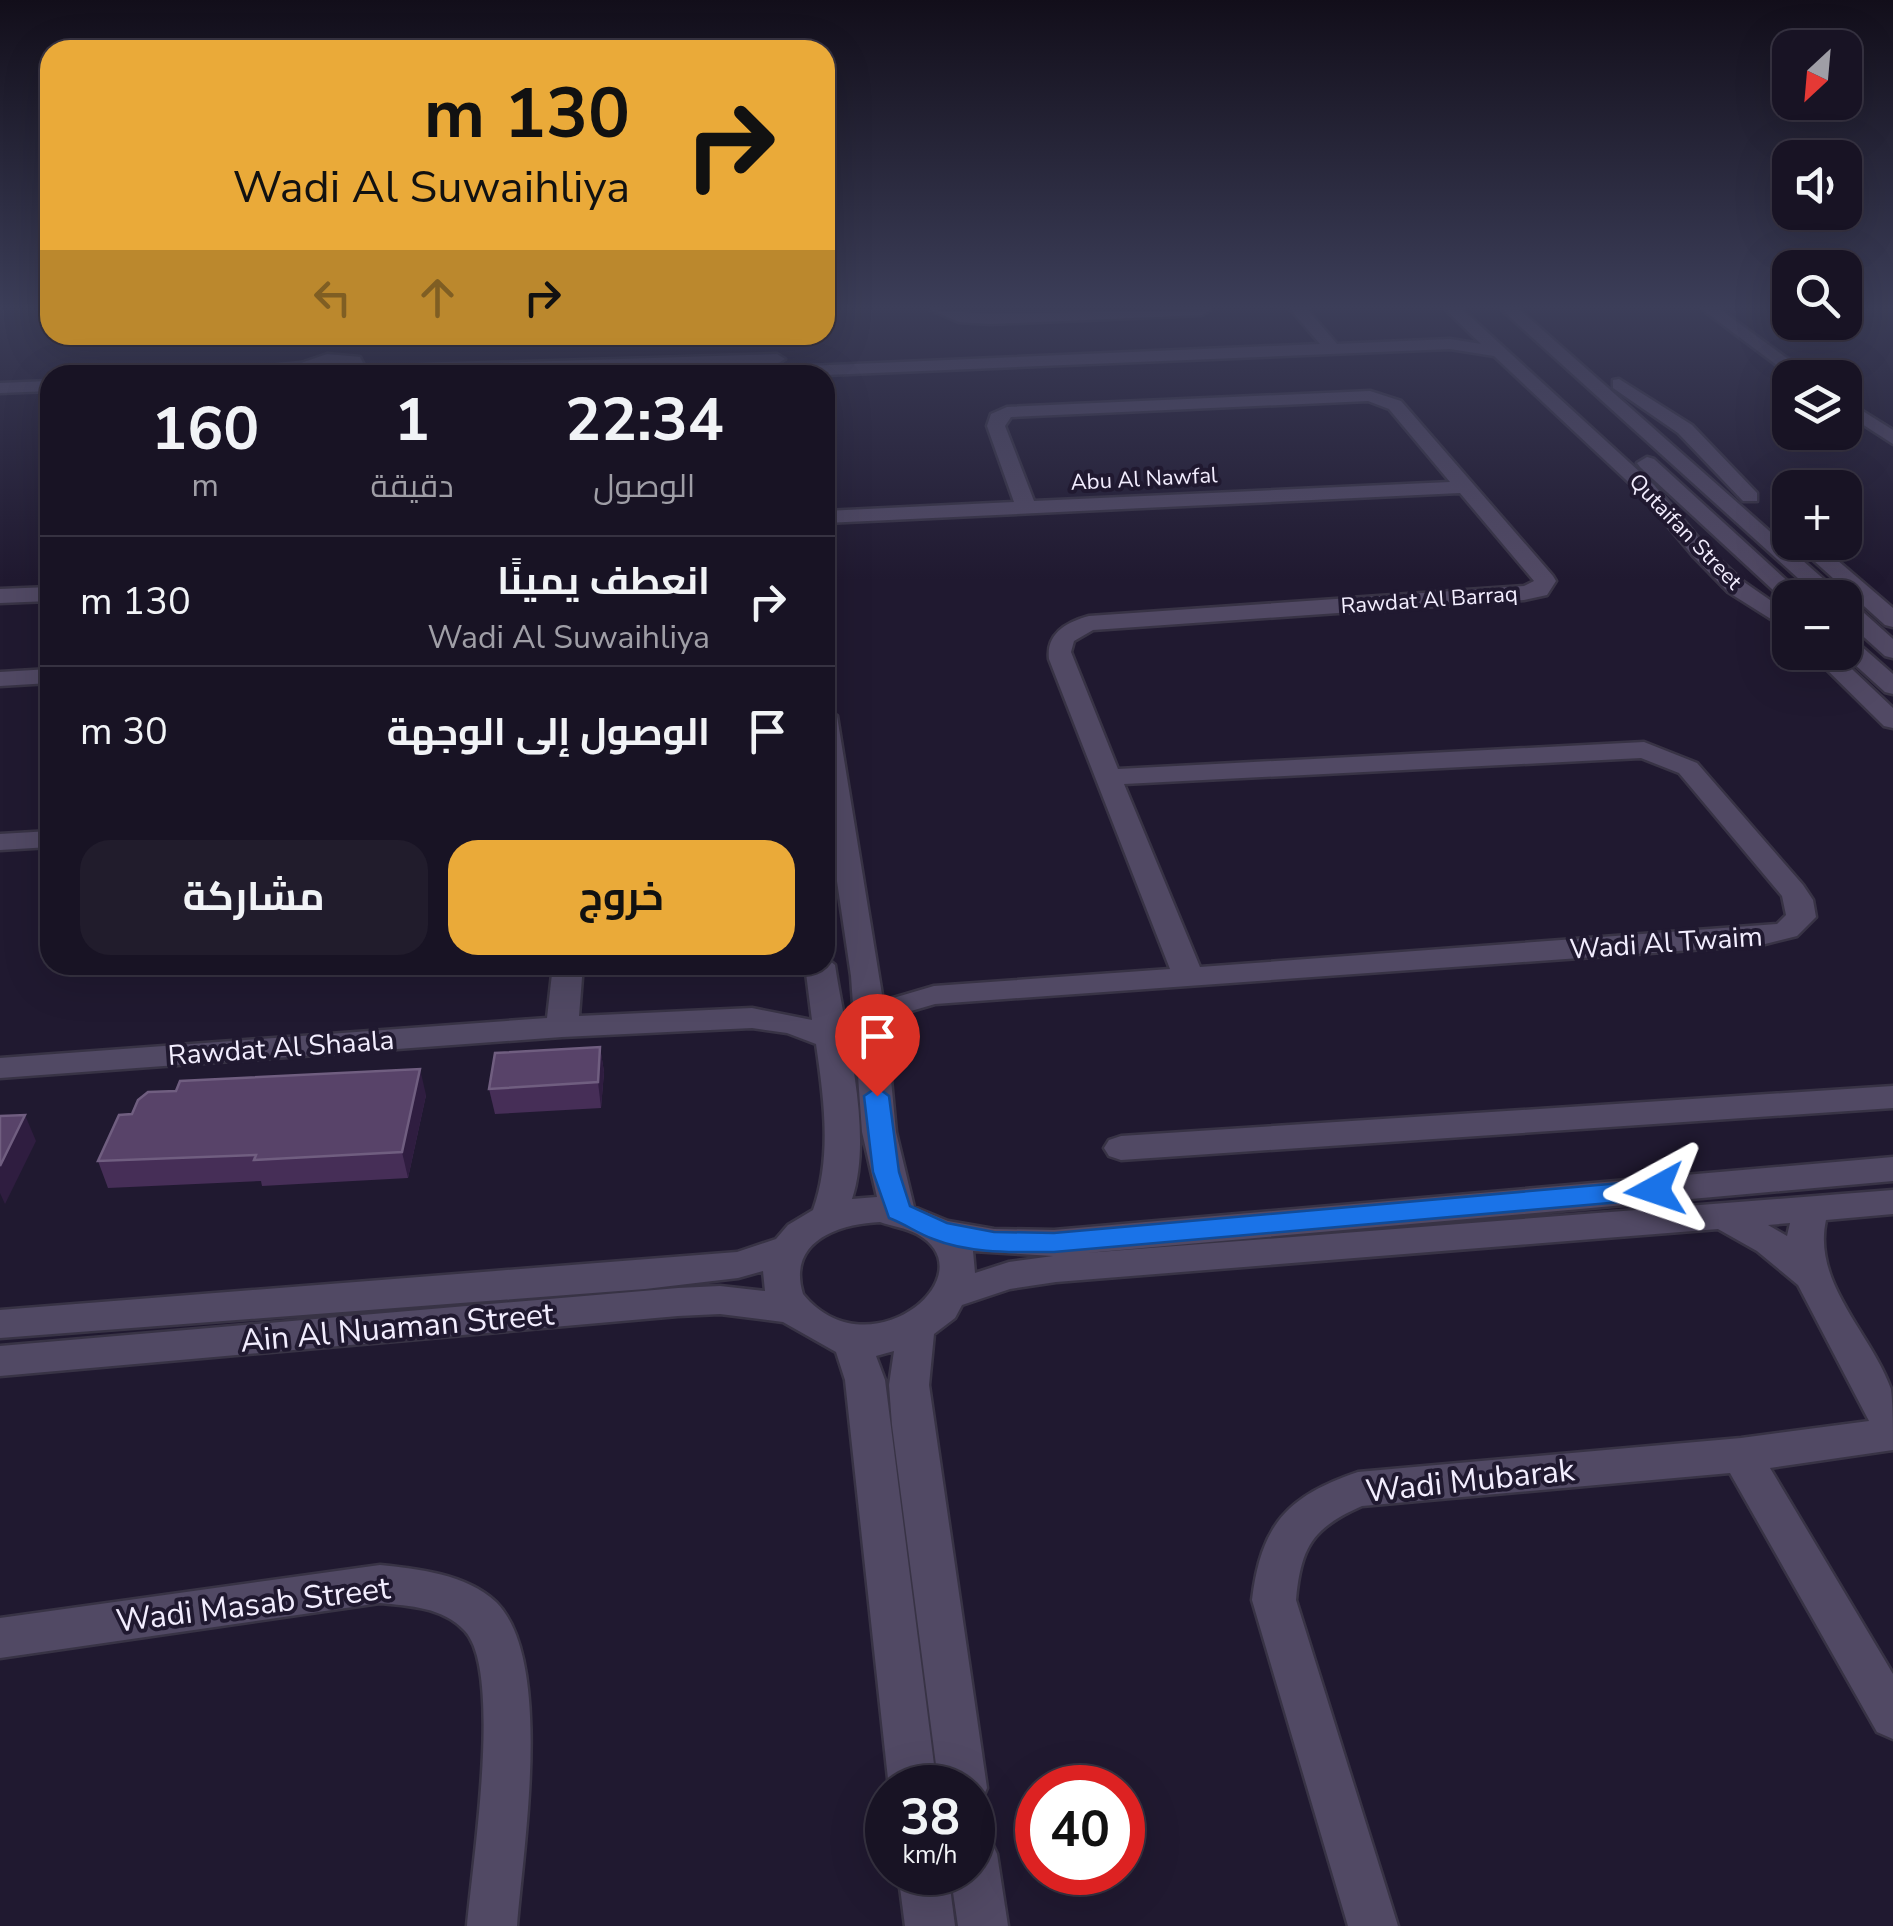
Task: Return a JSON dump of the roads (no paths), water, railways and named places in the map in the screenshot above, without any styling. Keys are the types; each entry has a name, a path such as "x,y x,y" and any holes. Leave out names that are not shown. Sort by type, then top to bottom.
{"street":[{"name":"Rawdat Al Barraq","path":"1026,508 995,422 1007,412 1045,407 1255,400"},
{"name":"Rawdat Al Barraq","path":"1188,975 1059,645 1069,633 1108,621 1524,593 1543,588 1543,577 1395,406 1380,400"},
{"name":"Qutaifan Street","path":"1550,400 1647,488 1700,552 1736,587 1772,605"},
{"name":"Qutaifan Street","path":"1577,400 1749,556 1772,589"},
{"name":"Qutaifan Street","path":"1613,400 1814,580"},
{"path":"1636,400 1662,442"},
{"path":"1640,400 1685,428 1762,508"},
{"path":"1862,416 1893,438"},
{"name":"Abu Al Nawfal","path":"835,517 1466,488"},
{"path":"1824,560 1893,620"},
{"path":"0,596 40,594"},
{"path":"1862,623 1893,651"},
{"path":"1862,660 1893,688"},
{"path":"1839,670 1893,721"},
{"path":"0,679 40,677"},
{"name":"Wadi Al Twaim","path":"872,1022 900,1004 934,995 1760,936 1796,924 1802,909 1793,891 1696,776 1676,760 1644,750 1109,777"},
{"path":"835,779 872,1022 879,1132 898,1212"},
{"path":"0,842 40,840"},
{"path":"562,1026 567,975"},
{"path":"821,976 842,1166 841,1186 828,1217"},
{"name":"Rawdat Al Shaala","path":"752,1018 790,1004 821,976"},
{"name":"Wadi Al Twaim","path":"866,976 934,995"},
{"name":"Rawdat Al Shaala","path":"0,1068 562,1026 752,1018 793,1024 830,1038"},
{"path":"1121,1148 1893,1097"},
{"path":"940,1232 960,1271 955,1293 932,1320 915,1330 872,1340 827,1333 793,1309 786,1298 780,1273 788,1249 798,1236 828,1217 862,1209 898,1212 921,1219 940,1232 994,1242 1054,1242 1893,1168"},
{"path":"955,1293 1009,1276 1056,1269 1893,1202"},
{"name":"Wadi Mubarak","path":"1374,1926 1274,1600 1277,1562 1293,1529 1321,1504 1358,1489 1740,1455 1893,1432 1812,1276 1804,1239 1811,1208"},
{"name":"Wadi Mubarak","path":"1722,1215 1770,1242 1812,1276"},
{"name":"Ain Al Nuaman Street","path":"0,1324 645,1276 738,1266 788,1249"},
{"name":"Ain Al Nuaman Street","path":"0,1361 678,1302 720,1300 793,1309"},
{"path":"915,1330 909,1384 912,1425 960,1765"},
{"path":"850,1338 865,1380 910,1765"},
{"path":"1740,1455 1893,1717"},
{"name":"Wadi Masab Street","path":"0,1638 380,1584 422,1586 460,1600 488,1624 505,1658 509,1698 492,1926"},
{"path":"927,1895 930,1926"},
{"path":"978,1895 983,1926"}]}
